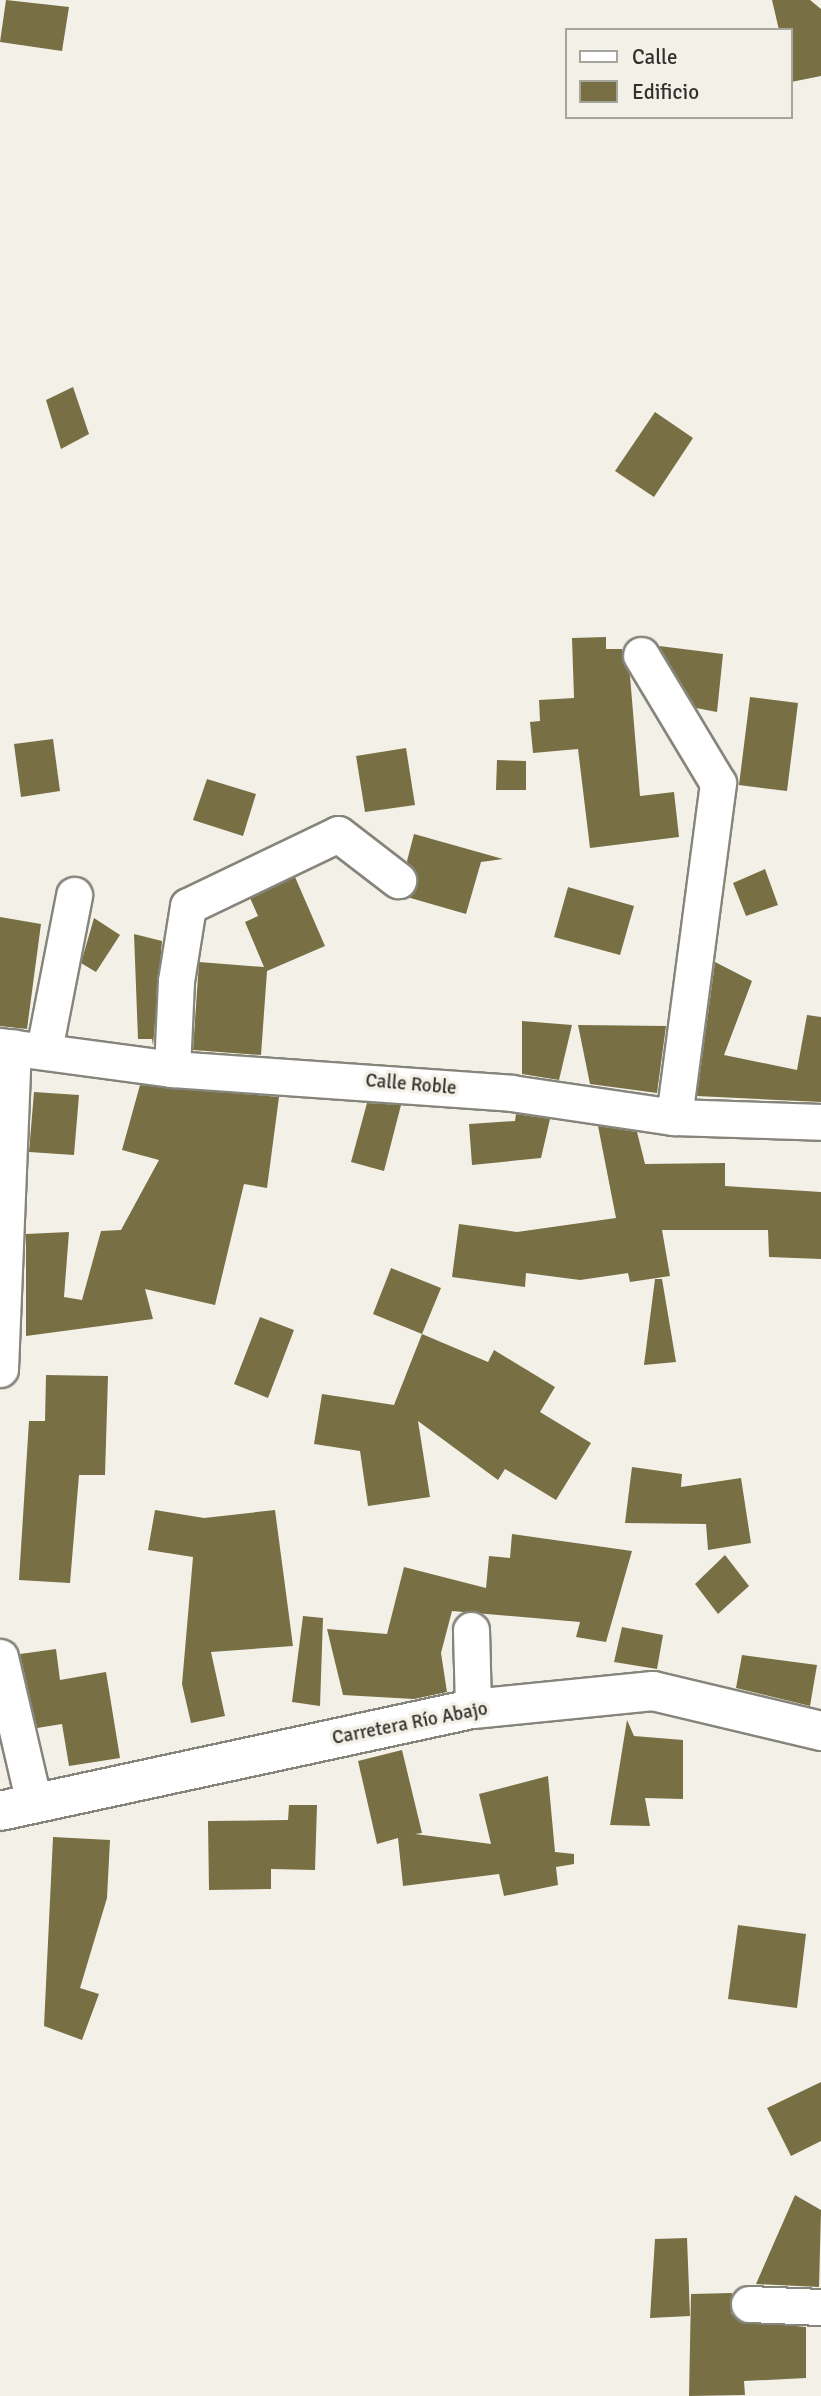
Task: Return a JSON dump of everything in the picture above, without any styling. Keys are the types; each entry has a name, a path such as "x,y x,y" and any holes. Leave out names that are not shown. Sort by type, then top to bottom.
{"street":[{"path":"641,655 718,783 674,1117"},
{"path":"172,1069 188,906 338,834 398,880"},
{"path":"0,1369 19,1047 74,895"},
{"name":"Calle Roble","path":"19,1047 172,1069 511,1093 674,1117 821,1122"},
{"path":"471,1630 473,1709"},
{"path":"0,1657 17,1807"},
{"name":"Carretera Río Abajo","path":"17,1807 473,1709 653,1690 821,1731"},
{"path":"749,2304 821,2307"}],"building":[{"path":"6,0 69,7 62,51 0,42"},
{"path":"772,0 810,0 821,9 821,76 793,82 793,28 779,28"},
{"path":"73,387 89,434 61,449 46,400"},
{"path":"655,412 693,438 654,497 615,471"},
{"path":"606,637 606,649 622,649 630,676 640,796 674,792 679,837 590,848 578,749 533,753 530,722 540,721 539,700 574,698 572,638"},
{"path":"659,646 723,654 717,712 696,708"},
{"path":"750,697 798,703 787,791 739,785"},
{"path":"53,739 60,791 21,797 14,744"},
{"path":"406,748 415,805 365,812 356,756"},
{"path":"497,760 526,761 526,790 496,790"},
{"path":"207,779 256,794 243,836 193,820"},
{"path":"414,834 503,859 481,862 466,914 407,897 418,882 407,861"},
{"path":"765,869 778,905 746,916 733,883"},
{"path":"295,877 325,946 267,971 261,1055 193,1050 199,962 264,967 245,922 258,916 250,898"},
{"path":"568,887 634,906 620,955 554,937"},
{"path":"0,917 41,924 27,1029 0,1026"},
{"path":"94,918 120,935 96,972 81,963"},
{"path":"134,934 162,941 153,1046 152,1039 138,1039"},
{"path":"715,962 752,981 724,1055 797,1070 807,1015 821,1017 821,1102 697,1096"},
{"path":"522,1021 572,1025 559,1080 522,1074"},
{"path":"578,1025 666,1026 657,1093 590,1084"},
{"path":"140,1085 279,1097 267,1188 244,1184 215,1305 145,1289 153,1319 26,1336 26,1234 69,1232 64,1297 82,1300 101,1231 121,1230 159,1160 122,1150"},
{"path":"34,1092 79,1095 74,1155 29,1152"},
{"path":"367,1103 401,1105 384,1171 351,1162"},
{"path":"516,1114 550,1119 541,1158 472,1165 469,1124 515,1121"},
{"path":"598,1126 637,1132 645,1164 725,1163 725,1186 821,1192 821,1259 769,1257 768,1230 662,1230 670,1276 630,1282 628,1273 580,1280 526,1273 525,1287 452,1277 459,1224 517,1232 616,1218"},
{"path":"391,1268 441,1288 422,1334 373,1314"},
{"path":"655,1279 662,1279 676,1362 644,1365"},
{"path":"260,1317 294,1330 268,1398 234,1384"},
{"path":"422,1334 488,1362 494,1350 555,1387 540,1412 591,1443 556,1500 505,1469 498,1480 418,1421 430,1497 368,1506 360,1451 314,1444 322,1394 394,1405"},
{"path":"46,1375 108,1376 105,1475 79,1475 70,1583 19,1580 29,1421 45,1421"},
{"path":"632,1467 682,1474 681,1487 741,1478 751,1543 708,1550 706,1524 625,1523"},
{"path":"155,1510 204,1518 275,1510 293,1646 211,1652 225,1716 191,1723 182,1684 193,1557 148,1550"},
{"path":"512,1534 632,1551 606,1642 576,1637 580,1622 452,1611 441,1653 447,1692 414,1699 343,1695 327,1629 387,1634 404,1567 486,1588 489,1556 510,1558"},
{"path":"725,1555 749,1586 718,1614 695,1584"},
{"path":"303,1616 323,1618 320,1706 292,1702"},
{"path":"622,1627 663,1635 657,1669 614,1662"},
{"path":"56,1649 60,1680 106,1672 120,1758 69,1766 62,1724 37,1728 20,1654"},
{"path":"742,1655 817,1665 810,1706 736,1688"},
{"path":"627,1720 634,1736 683,1740 683,1799 645,1798 650,1826 610,1825"},
{"path":"402,1750 422,1833 415,1834 491,1844 479,1794 548,1776 555,1852 574,1854 574,1864 556,1867 558,1885 504,1896 499,1874 403,1886 398,1838 377,1844 358,1761"},
{"path":"289,1805 317,1805 315,1870 271,1869 271,1889 209,1890 208,1821 288,1820"},
{"path":"53,1837 110,1840 107,1898 80,1988 99,1994 82,2040 44,2026"},
{"path":"738,1925 806,1934 797,2008 728,1999"},
{"path":"821,2082 821,2141 791,2156 767,2108"},
{"path":"795,2195 821,2210 819,2287 756,2284"},
{"path":"687,2238 690,2316 650,2318 655,2239"},
{"path":"732,2293 731,2313 739,2321 806,2327 806,2378 744,2381 745,2395 689,2396 691,2294"}]}
